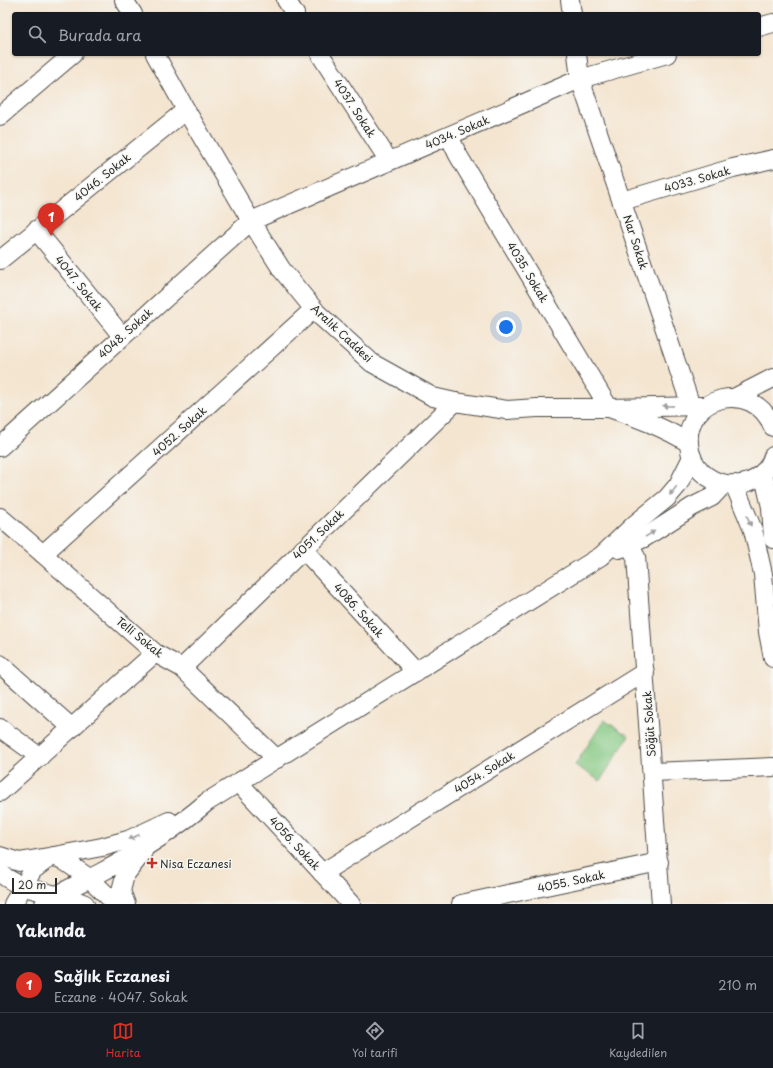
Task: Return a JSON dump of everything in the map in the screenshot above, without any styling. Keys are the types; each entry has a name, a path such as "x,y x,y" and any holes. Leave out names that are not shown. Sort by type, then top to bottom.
{"street":[{"path":"286,0 294,12"},
{"path":"570,0 572,12"},
{"path":"761,26 773,23"},
{"path":"0,116 71,56"},
{"name":"Aralık Caddesi","path":"156,56 186,110 282,270 314,309 372,363 433,397 507,410 537,408 699,406"},
{"name":"4037. Sokak","path":"321,56 389,161"},
{"name":"Nar Sokak","path":"577,56 580,79 622,200 699,406"},
{"name":"4034. Sokak","path":"251,220 580,79 660,56"},
{"name":"4046. Sokak","path":"0,260 186,110"},
{"name":"4035. Sokak","path":"449,136 458,155 609,408"},
{"name":"4033. Sokak","path":"622,200 733,168 773,159"},
{"name":"4048. Sokak","path":"0,447 251,220"},
{"name":"4047. Sokak","path":"36,230 122,336"},
{"name":"4052. Sokak","path":"43,554 314,309"},
{"path":"734,398 773,378"},
{"path":"601,556 635,524 668,498 678,485 690,450 690,429 697,416 699,406 734,398 748,400 760,408 772,420"},
{"name":"4051. Sokak","path":"182,668 455,402"},
{"path":"609,408 655,424 671,432 690,450 699,470 710,479 738,485 752,481 770,463"},
{"path":"770,463 773,539"},
{"path":"0,856 18,862 102,847 128,840 207,802 601,556 644,538 692,507 712,497 729,484"},
{"path":"729,484 753,530 763,574 768,632 773,658"},
{"name":"Telli Sokak","path":"0,517 155,653 182,668 277,759"},
{"name":"Söğüt Sokak","path":"629,545 636,557 646,672 661,904"},
{"name":"4086. Sokak","path":"303,549 416,672"},
{"path":"0,792 155,653"},
{"path":"0,664 72,728"},
{"name":"4054. Sokak","path":"322,873 646,672"},
{"path":"0,728 40,757"},
{"path":"652,772 773,767"},
{"name":"4056. Sokak","path":"238,783 351,904"},
{"path":"50,899 151,844 187,819 207,802"},
{"path":"126,904 121,891 125,875 151,844"},
{"path":"54,856 71,864 89,878 116,904"},
{"path":"13,904 33,870 54,856"},
{"name":"4055. Sokak","path":"461,904 659,862"},
{"path":"0,874 23,887 50,899 76,900 85,904"}],"green space":[{"path":"604,720 629,736 600,781 575,765"}],"place":[{"name":"Sağlık Eczanesi","path":"51,236"},
{"name":"Nisa Eczanesi","path":"152,863"}]}
